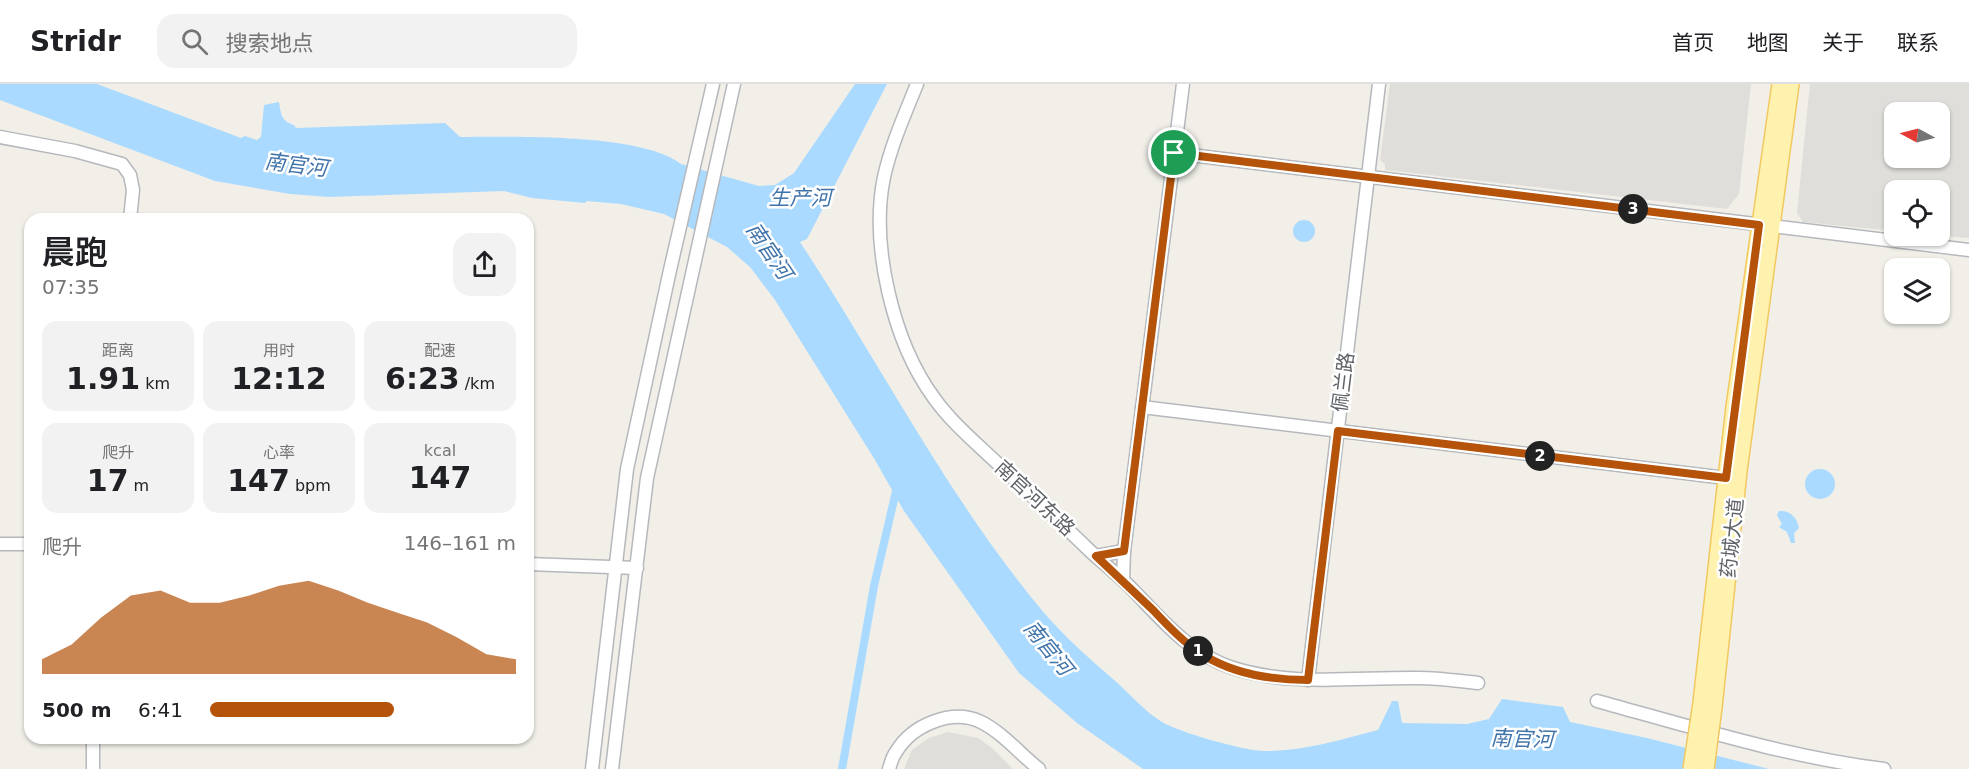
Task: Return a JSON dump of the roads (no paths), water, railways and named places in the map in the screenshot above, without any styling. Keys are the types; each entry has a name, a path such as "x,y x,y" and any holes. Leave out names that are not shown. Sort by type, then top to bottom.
{"main road":[{"name":"药城大道","path":"1707,705 1739,471 1780,84"},
{"name":"药城大道","path":"1707,705 1726,478 1765,225 1791,84"},
{"path":"1691,769 1707,705"},
{"path":"1706,769 1707,705"}],"street":[{"path":"592,769 627,469 713,84"},
{"path":"612,769 647,478 690,273 734,84"},
{"name":"南官河东路","path":"917,84 888,159 880,205 882,261 887,289 905,343 933,398 962,430 1123,580 1183,640 1206,656 1231,668 1286,680 1422,677 1478,683"},
{"path":"1123,580 1124,551 1183,84"},
{"name":"佩兰路","path":"1308,680 1379,84"},
{"path":"0,137 75,151 122,164 130,175 133,190 131,213"},
{"path":"1174,153 1969,250"},
{"path":"1142,407 1726,478"},
{"path":"0,544 24,544"},
{"path":"1096,556 1124,551"},
{"path":"534,564 637,568"},
{"path":"1597,701 1772,748 1845,764 1884,769"},
{"path":"889,769 895,752 906,740 926,724 947,718 980,722 997,733 1039,769"},
{"path":"93,744 93,769"}],"water":[{"path":"0,84 97,84 241,138 245,136 257,140 261,137 264,105 279,102 284,119 296,128 445,123 460,137 543,137 607,142 662,154 681,164 759,186 775,185 794,173 855,84 887,84 807,239 800,242 947,479 1010,570 1061,631 1149,713 1170,726 1210,740 1253,750 1277,751 1320,745 1378,730 1392,701 1398,701 1402,723 1467,724 1489,719 1502,699 1563,707 1570,722 1647,738 1769,769 1143,769 1077,723 1019,673 904,511 875,460 775,300 750,267 727,247 664,214 621,204 532,198 504,191 329,197 290,194 215,181 0,100"},
{"path":"1304,220 1312,223 1315,231 1312,239 1304,242 1296,239 1293,231 1296,223"},
{"path":"1820,469 1831,473 1835,484 1831,495 1820,499 1809,495 1805,484 1809,473"},
{"path":"1779,511 1790,513 1797,521 1799,528 1794,533 1795,543 1791,543 1787,532 1779,527 1782,524 1777,515"}],"waterway":[{"path":"842,769 874,586 897,487"}],"water label":[{"name":"南官河","path":"296,165"},
{"name":"生产河","path":"800,198"},
{"name":"南官河","path":"769,251"},
{"name":"南官河","path":"1048,648"},
{"name":"南官河","path":"1522,739"}]}
